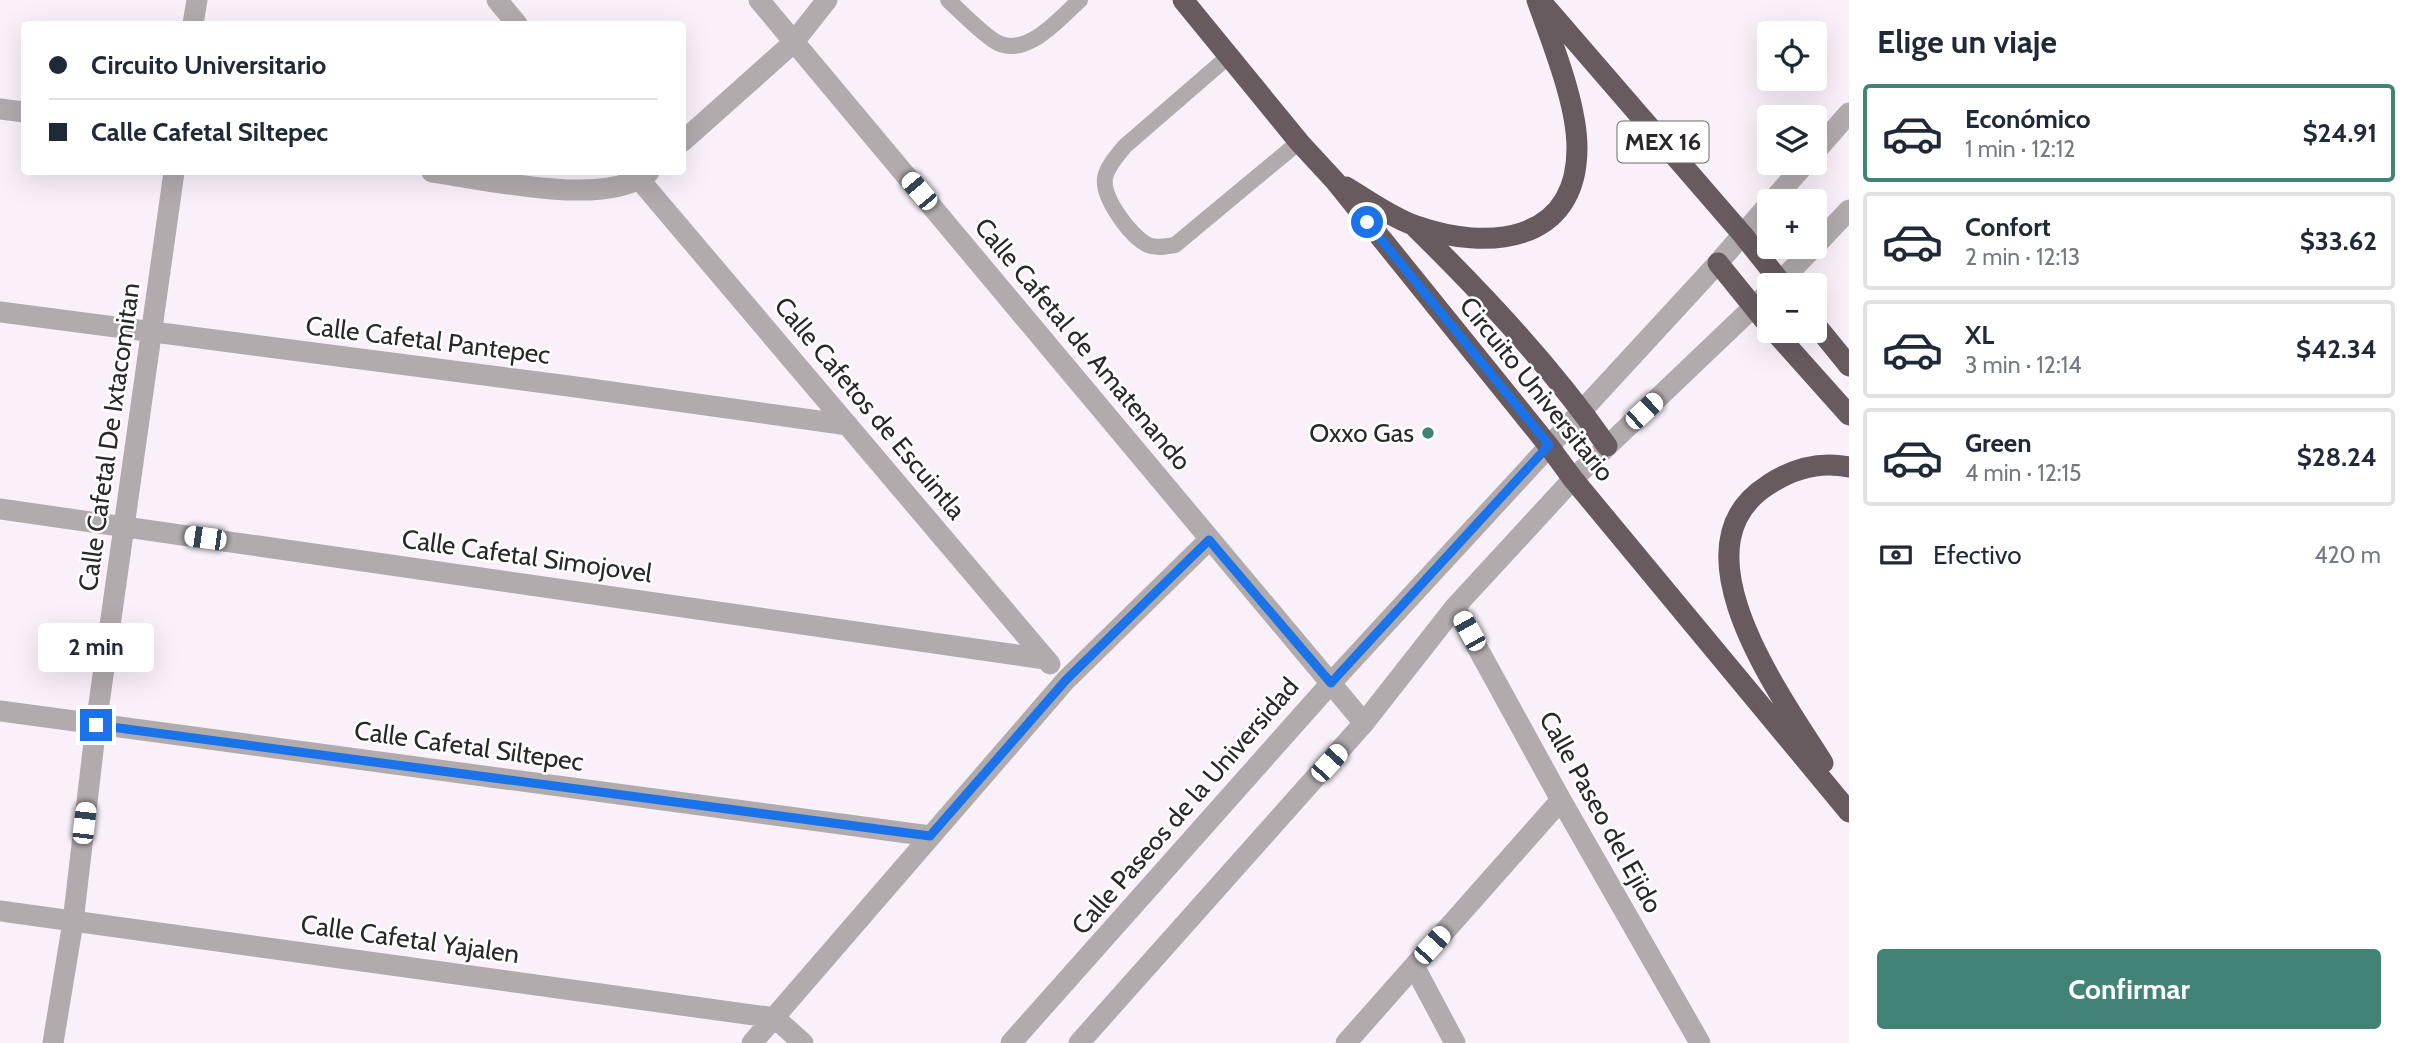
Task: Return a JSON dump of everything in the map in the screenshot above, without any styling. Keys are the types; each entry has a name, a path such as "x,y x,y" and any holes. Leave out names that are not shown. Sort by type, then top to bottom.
{"highway":[{"name":"Circuito Universitario","path":"1183,0 1335,181 1549,445 1573,479 1849,812"},
{"path":"1335,181 1414,225 1458,237 1493,240 1519,236 1554,213 1570,191 1576,171 1577,146 1572,110 1539,0"},
{"name":"MEX 16","path":"1539,0 1742,235 1768,273"},
{"path":"1414,225 1473,284 1582,409 1607,446"},
{"path":"1718,263 1757,312"},
{"path":"1827,339 1849,366"},
{"path":"1785,343 1849,415"},
{"path":"1849,467 1807,467 1785,474 1760,490 1745,506 1734,528 1730,552 1731,582 1740,614 1754,647 1849,806"}],"street":[{"path":"194,21 197,0"},
{"path":"497,0 514,21"},
{"name":"Calle Cafetal de Amatenando","path":"759,0 1364,723"},
{"path":"686,138 793,43 827,0"},
{"path":"0,109 21,112"},
{"path":"1827,138 1849,113"},
{"name":"Calle Cafetal De Ixtacomitan","path":"53,1043 72,922 96,725 174,175"},
{"path":"453,175 551,189 584,190 636,175"},
{"name":"Calle Cafetos de Escuintla","path":"641,175 1045,659 1066,680"},
{"name":"Calle Paseos de la Universidad","path":"1783,189 1796,175"},
{"path":"1827,233 1849,210"},
{"name":"Calle Paseos de la Universidad","path":"1011,1043 1331,683 1757,218"},
{"path":"1789,273 1802,259"},
{"path":"1079,1043 1364,723 1455,607 1573,479 1757,304"},
{"name":"Calle Cafetal Pantepec","path":"0,312 848,425"},
{"name":"Calle Cafetal Simojovel","path":"0,509 1045,659"},
{"path":"752,1043 1066,680 1209,540"},
{"name":"Calle Paseo del Ejido","path":"1455,607 1561,800 1700,1043"},
{"name":"Calle Cafetal Siltepec","path":"0,711 930,836"},
{"path":"1346,1043 1561,800"},
{"name":"Calle Cafetal Yajalen","path":"0,911 775,1018"},
{"path":"1414,966 1455,1043"},
{"path":"775,1018 803,1043"}],"lane":[{"path":"951,1 996,42 1018,46 1037,37 1080,0"},
{"path":"1229,56 1125,146 1112,161 1105,177 1105,192 1114,209 1139,239 1150,246 1165,247 1175,244 1300,142"}],"place":[{"name":"Oxxo Gas","path":"1428,433"}],"route":[{"path":"96,725 930,836 1066,680 1209,540 1331,683 1549,445 1367,222"}]}
